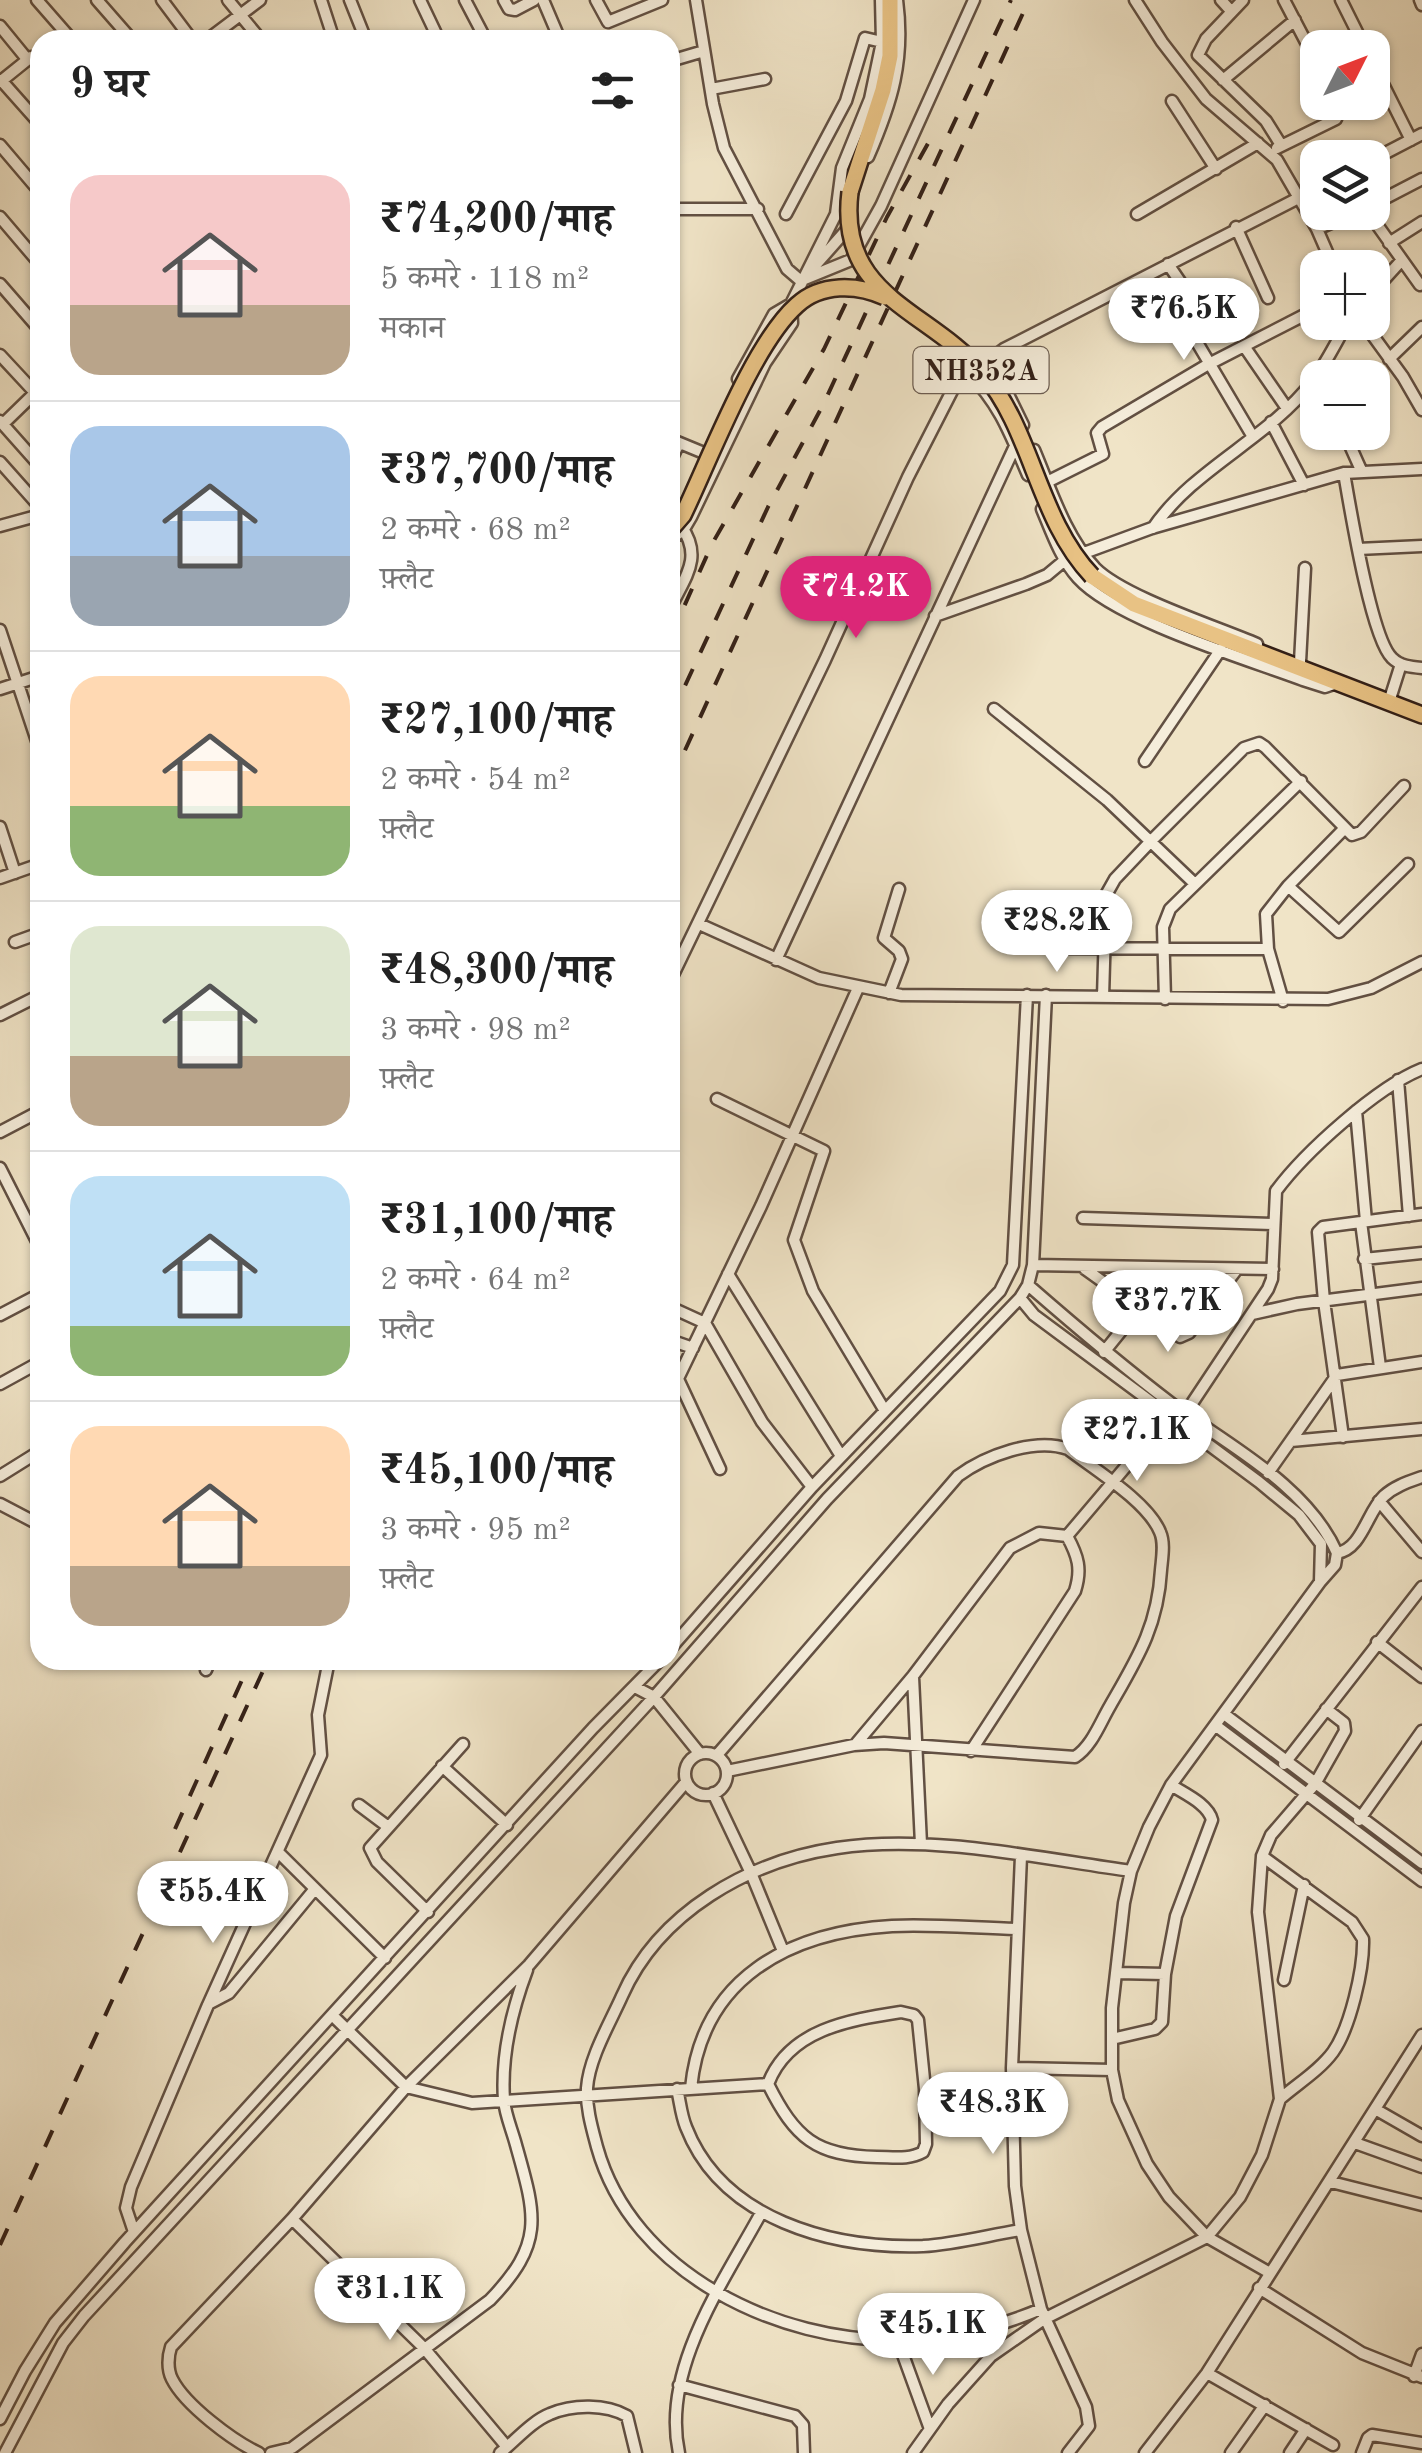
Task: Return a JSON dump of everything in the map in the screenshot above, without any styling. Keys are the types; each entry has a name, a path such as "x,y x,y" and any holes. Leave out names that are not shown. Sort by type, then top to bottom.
{"highway":[{"name":"NH352A","path":"890,0 886,73 852,180 848,217 860,263 892,301 964,354 994,386 1056,524 1079,562 1092,576 1134,604 1422,715"},
{"path":"680,518 757,360 797,304 823,291 844,288 866,290 892,301"}],"street":[{"path":"37,0 63,30"},
{"path":"97,0 123,30"},
{"path":"162,0 184,30"},
{"path":"228,0 253,30"},
{"path":"219,30 260,0"},
{"path":"321,0 331,30"},
{"path":"350,0 362,30"},
{"path":"420,0 434,30"},
{"path":"465,0 481,30"},
{"path":"504,0 509,9 515,10 534,0"},
{"path":"543,0 556,30"},
{"path":"596,0 608,22 662,0"},
{"path":"696,0 724,148 787,269 801,280"},
{"path":"680,514 792,323 791,304 836,214 842,168 870,99 882,42 881,0"},
{"path":"801,280 852,222 864,166 888,112 900,63 898,0"},
{"path":"801,280 852,260 881,206 974,0"},
{"path":"680,961 954,387 986,362 1062,318 1299,197 1270,152 1223,115 1187,77 1135,0"},
{"path":"1220,0 1231,11"},
{"path":"1243,0 1199,48 1200,58 1266,122 1281,145"},
{"path":"1284,0 1300,30"},
{"path":"1341,0 1356,30"},
{"path":"1222,80 1295,20"},
{"path":"0,26 27,59"},
{"path":"786,214 846,101 865,38 882,42"},
{"path":"680,58 704,52"},
{"path":"30,58 1,81 30,113"},
{"path":"711,89 766,78"},
{"path":"1390,93 1416,137 1390,151"},
{"path":"1172,101 1216,169"},
{"path":"1270,152 1332,120"},
{"path":"1137,214 1258,144"},
{"path":"0,145 30,180"},
{"path":"1390,196 1422,179"},
{"path":"680,209 758,209"},
{"path":"0,217 30,252"},
{"path":"1389,243 1422,222"},
{"path":"1236,227 1268,298"},
{"path":"1380,230 1420,285"},
{"path":"1390,274 1402,261"},
{"path":"1168,264 1196,305 1185,322 1252,437"},
{"path":"0,284 30,318"},
{"path":"680,511 758,341 774,314 791,304"},
{"path":"1047,482 1103,454 1096,433 1102,427 1300,317"},
{"path":"1389,359 1422,327"},
{"path":"1376,340 1422,410"},
{"path":"1244,346 1286,408"},
{"path":"2,361 30,386"},
{"path":"969,374 992,399 1066,560 1080,580 1103,599 1132,614 1314,684 1325,687 1337,682 1329,674 1121,587 1096,568 1068,528 1009,394 986,362"},
{"path":"1152,528 1172,502 1300,397"},
{"path":"30,399 2,422 30,454"},
{"path":"1271,422 1304,485"},
{"path":"680,443 704,453"},
{"path":"776,960 1015,446"},
{"path":"1352,450 1361,470"},
{"path":"0,462 30,496"},
{"path":"934,616 1026,584 1047,575 1066,560 1152,528 1344,473 1422,469"},
{"path":"1344,473 1358,549 1384,647 1401,664 1422,668"},
{"path":"0,526 30,518"},
{"path":"680,530 691,540 693,559 680,587"},
{"path":"1358,549 1422,546"},
{"path":"1300,662 1304,568"},
{"path":"0,630 30,721"},
{"path":"1145,761 1222,649"},
{"path":"1388,702 1401,664"},
{"path":"0,689 30,679"},
{"path":"994,709 1152,840 1194,883"},
{"path":"1103,997 1106,895 1152,840 1252,743 1266,748 1352,835 1360,832 1404,786"},
{"path":"1165,999 1162,947 1166,916 1194,883 1300,781"},
{"path":"0,827 15,872"},
{"path":"1283,1001 1268,949 1266,914 1344,829"},
{"path":"1288,886 1338,932 1408,864"},
{"path":"0,878 30,867"},
{"path":"889,994 902,960 899,951 884,938 899,888"},
{"path":"699,924 820,978 889,994 1328,999 1372,988 1422,962"},
{"path":"15,942 30,937"},
{"path":"1054,948 1268,949"},
{"path":"680,1374 858,988"},
{"path":"680,1638 812,1488 1000,1291 1013,1265 1026,995"},
{"path":"680,1668 827,1498 1028,1286 1033,1265 1046,995"},
{"path":"0,1015 30,1000"},
{"path":"1067,1536 1178,1415 1268,1289 1273,1269 1276,1192 1280,1186 1356,1111 1398,1080 1422,1069"},
{"path":"1398,1080 1409,1216"},
{"path":"717,1100 821,1148 825,1155 794,1233 801,1266 885,1410"},
{"path":"1356,1111 1364,1259 1380,1366"},
{"path":"0,1132 30,1117"},
{"path":"0,1168 30,1220"},
{"path":"1343,1437 1318,1232 1323,1227 1422,1214"},
{"path":"1083,1218 1273,1224"},
{"path":"1364,1259 1422,1253"},
{"path":"1033,1265 1273,1269"},
{"path":"1084,1268 1174,1336 1185,1336 1236,1269"},
{"path":"728,1274 842,1456"},
{"path":"1028,1286 1299,1516 1321,1544 1320,1582"},
{"path":"1252,1314 1422,1288"},
{"path":"1020,1298 1034,1315 1268,1473 1314,1516 1337,1553 1335,1565 1171,1785 1131,1871 1117,1973 1112,2070 1118,2100 1147,2164 1168,2196 1206,2237 1270,2273"},
{"path":"0,1316 30,1300"},
{"path":"1104,1352 1138,1310"},
{"path":"680,1311 705,1323 762,1422 812,1488"},
{"path":"680,1343 693,1348"},
{"path":"1268,1473 1336,1375 1422,1362"},
{"path":"0,1384 30,1368"},
{"path":"680,1382 720,1468"},
{"path":"1291,1441 1422,1429"},
{"path":"717,1755 970,1466 1046,1444 1058,1445 1068,1448 1152,1518 1162,1541 1159,1599 1144,1647 1089,1742 1075,1757 914,1744 854,1746 727,1771"},
{"path":"0,1476 30,1456"},
{"path":"1337,1553 1345,1552 1354,1543 1379,1501 1397,1486 1422,1477"},
{"path":"1379,1501 1422,1552"},
{"path":"0,1504 30,1520"},
{"path":"854,1746 913,1676 1010,1548 1038,1532 1067,1536"},
{"path":"971,1751 1075,1592 1080,1570 1078,1556 1067,1536"},
{"path":"1278,1772 1422,1588"},
{"path":"1378,1642 1422,1677"},
{"path":"134,2232 126,2208 131,2187 208,2004 321,1755 318,1715 327,1670"},
{"path":"0,2419 24,2370 55,2322 651,1670"},
{"path":"5,2453 63,2342 84,2316 678,1670"},
{"path":"913,1676 921,1844"},
{"path":"635,1687 654,1698 700,1754"},
{"path":"1131,1871 921,1844 874,1844 835,1848 751,1873 682,1914 632,1974 592,2067 590,2124 604,2173 629,2216 670,2261 758,2313 820,2332 898,2340 936,2338 1043,2314 1206,2237 1250,2180 1280,2099 1258,1912 1262,1856 1271,1835 1315,1784 1346,1727 1326,1709"},
{"path":"1224,1714 1422,1863"},
{"path":"1215,1725 1422,1881"},
{"path":"1352,1829 1422,1731"},
{"path":"428,1912 370,1848 463,1744"},
{"path":"260,2453 236,2442 190,2401 172,2379 168,2357 171,2347 292,2219 406,2087 529,1964 686,1782 687,1766 706,1752 717,1755 727,1771 723,1784 713,1794 700,1794 686,1782"},
{"path":"442,1766 507,1824"},
{"path":"1112,2039 1155,2028 1162,2022 1165,1974 1176,1916 1212,1820 1203,1806 1171,1785"},
{"path":"713,1794 751,1873 782,1951"},
{"path":"358,1806 387,1826"},
{"path":"278,1852 385,1958"},
{"path":"1021,1856 1011,2093 1015,2186 1043,2314 1086,2406 1089,2426 1068,2453"},
{"path":"1262,1856 1352,1922 1363,1939 1340,2038 1323,2062 1280,2099"},
{"path":"1284,1980 1304,1886"},
{"path":"208,2004 228,1992 314,1890"},
{"path":"691,2088 694,2057 702,2035 726,1993 782,1951 856,1930 894,1926 1016,1929"},
{"path":"270,2453 292,2448 490,2300 526,2255 532,2235 530,2192 504,2102 506,2042 529,1964"},
{"path":"1117,1973 1165,1974"},
{"path":"901,2012 918,2020 925,2089 923,2152 910,2157 864,2156 831,2154 804,2136 784,2116 768,2084 775,2067 812,2034 848,2020 901,2012"},
{"path":"333,2016 406,2087 472,2104 768,2084"},
{"path":"1145,2453 1208,2373 1374,2109 1418,2050 1422,2035"},
{"path":"1012,2068 1112,2070"},
{"path":"677,2089 685,2126 702,2158 728,2188 762,2213 805,2231 874,2246 927,2246 1022,2230"},
{"path":"925,2089 1011,2093"},
{"path":"1374,2109 1422,2136"},
{"path":"1355,2143 1422,2167"},
{"path":"1331,2182 1422,2205"},
{"path":"679,2453 679,2385 718,2292 762,2213"},
{"path":"292,2219 424,2348 504,2450 547,2414 596,2407 627,2416 636,2453"},
{"path":"1260,2288 1362,2353 1418,2377 1422,2354"},
{"path":"913,2453 948,2404 991,2356 1043,2314"},
{"path":"898,2340 930,2430"},
{"path":"1208,2373 1333,2445"},
{"path":"679,2385 794,2416 803,2426 804,2453"},
{"path":"1231,2453 1265,2405"},
{"path":"1290,2453 1306,2430"},
{"path":"1362,2453 1370,2436 1404,2447 1422,2443"}],"railway":[{"path":"680,696 768,507 823,405 1011,0"},
{"path":"680,761 1029,0"},
{"path":"680,616 712,544 824,349 887,217 936,129"},
{"path":"175,1829 247,1670"},
{"path":"0,2245 263,1670"}]}
